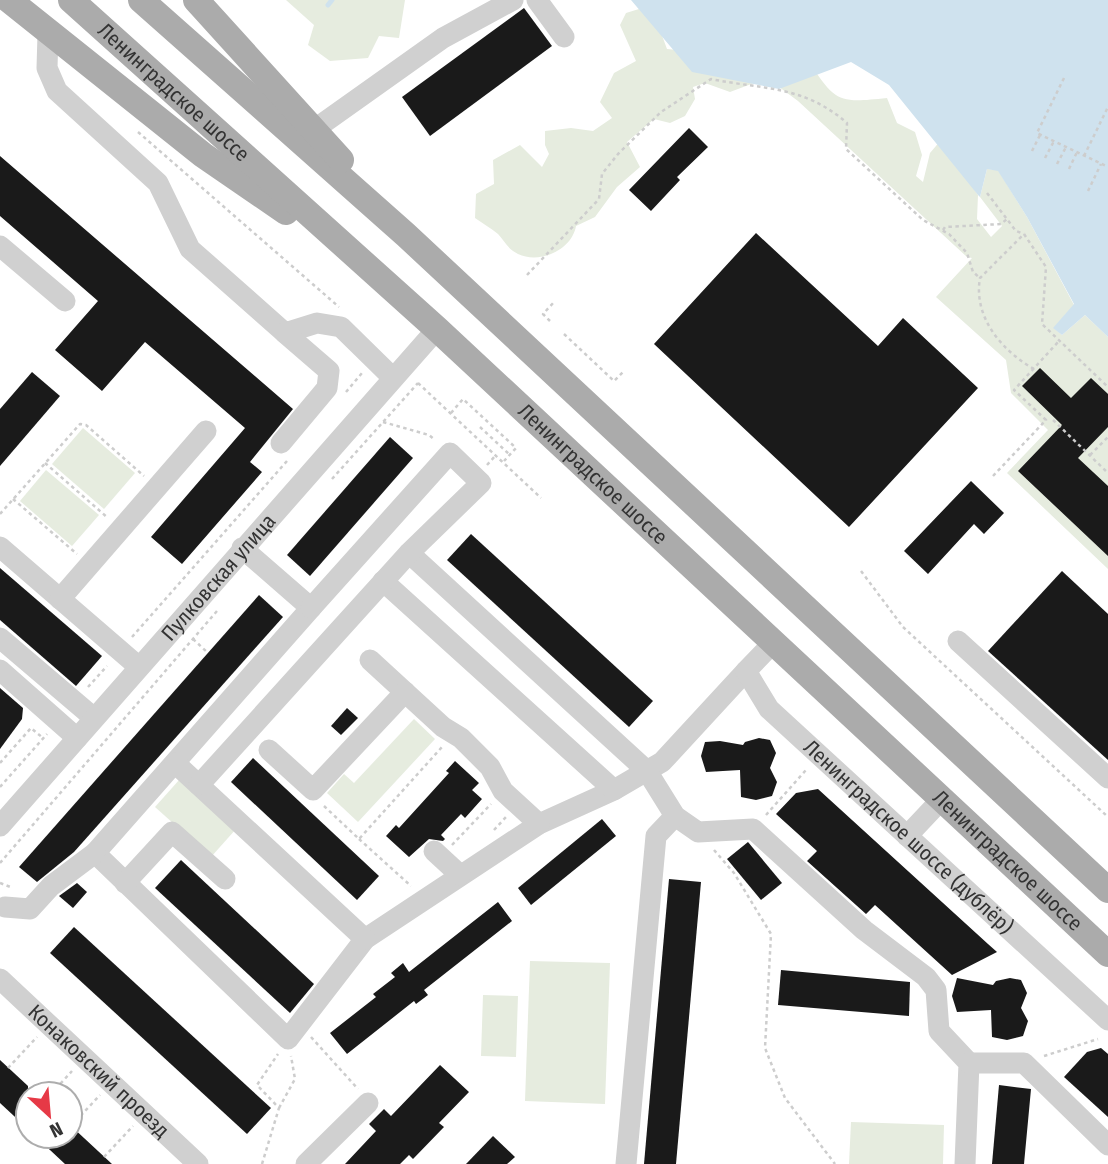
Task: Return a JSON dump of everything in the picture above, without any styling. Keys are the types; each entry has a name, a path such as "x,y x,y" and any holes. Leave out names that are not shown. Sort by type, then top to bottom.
{"main road":[{"path":"9,0 48,34 203,155 373,272"},
{"name":"Ленинградское шоссе","path":"71,0 437,329 940,801 1108,954"},
{"path":"141,0 406,235 1108,890"},
{"path":"196,0 315,129 406,235"}],"street":[{"path":"315,129 443,38 513,0"},
{"path":"537,0 564,37"},
{"path":"48,34 47,68 57,91 158,183 190,249 329,371 327,388 287,448"},
{"path":"0,246 65,300"},
{"path":"285,333 317,323 341,327 372,361 393,378"},
{"name":"Пулковская улица","path":"0,826 437,329"},
{"path":"60,598 206,430"},
{"path":"5,907 30,909 51,886 94,853 450,453 481,482 383,581 200,785"},
{"path":"0,547 139,667"},
{"path":"242,548 311,608"},
{"path":"409,553 647,771 675,816 698,832 753,829 864,930 926,977 936,990 939,1031 970,1063 1024,1063 1108,1145"},
{"path":"383,581 614,790"},
{"path":"0,638 93,718"},
{"path":"958,641 1108,778"},
{"path":"94,853 293,1032 365,939 539,824 614,790 662,762 772,644"},
{"path":"370,660 491,767 503,791 539,824"},
{"path":"0,670 77,738"},
{"name":"Ленинградское шоссе (дублёр)","path":"746,671 769,709 908,836 1103,1030"},
{"path":"269,750 313,790 405,692"},
{"path":"176,763 365,939"},
{"path":"908,836 940,801"},
{"path":"626,1164 656,836 675,816"},
{"path":"125,883 172,832 225,879"},
{"path":"441,850 460,875"},
{"name":"Конаковский проезд","path":"0,979 198,1164"},
{"path":"965,1164 970,1063"},
{"path":"306,1164 368,1103"}],"path":[{"path":"1064,78 1037,133 1108,167"},
{"path":"527,275 599,199 601,174 618,154 661,112 711,79 795,92 815,99 848,123 846,149 923,220 943,230 967,254 973,272 980,278"},
{"path":"1084,156 1108,107"},
{"path":"136,131 344,312"},
{"path":"1032,151 1041,135"},
{"path":"1045,158 1054,141"},
{"path":"1057,164 1066,147"},
{"path":"1069,169 1077,152"},
{"path":"1088,191 1101,164"},
{"path":"988,194 1016,231 1024,234 1046,267 1042,324 1108,387"},
{"path":"943,230 945,227 1001,224 1007,219"},
{"path":"1024,234 980,278 980,297 993,335 1017,360 1034,369"},
{"path":"550,321 543,314 555,301"},
{"path":"565,334 614,381 624,371"},
{"path":"993,476 1046,420 1014,390 1059,341"},
{"path":"346,392 372,361"},
{"path":"330,482 418,383 541,498"},
{"path":"451,413 463,399 516,448 503,461"},
{"path":"455,409 461,414"},
{"path":"1053,421 1108,473"},
{"path":"383,422 429,435 450,453"},
{"path":"0,514 76,427 83,424 157,487"},
{"path":"480,427 510,454"},
{"path":"1090,455 1108,437"},
{"path":"75,702 287,448"},
{"path":"45,463 121,529"},
{"path":"13,499 90,565"},
{"path":"861,571 903,627 1108,817"},
{"path":"0,863 217,610"},
{"path":"192,639 208,653"},
{"path":"0,787 59,721"},
{"path":"0,763 31,728 43,738"},
{"path":"359,839 454,734"},
{"path":"753,829 806,770"},
{"path":"313,790 317,800 412,887"},
{"path":"441,850 499,796"},
{"path":"698,832 734,873 771,934 765,1048 785,1098 835,1164"},
{"path":"1024,1063 1103,1030"},
{"path":"293,1032 368,1103"},
{"path":"279,1108 257,1084 293,1032"},
{"path":"261,1164 279,1108 295,1079 293,1032"},
{"path":"8,1068 39,1035"},
{"path":"64,1080 75,1069"},
{"path":"84,1112 102,1093"},
{"path":"104,1157 135,1124"}],"shaded area":[{"path":"286,0 405,0 399,38 379,36 368,58 330,61 308,45 314,25"},
{"path":"639,9 657,22 667,49 809,62 826,86 840,97 848,100 887,98 897,123 915,132 922,155 916,176 923,182 930,153 941,140 978,195 977,219 991,237 1002,226 980,197 987,169 998,170 1027,217 1074,305 1054,328 1062,335 1085,315 1108,337 1108,569 1007,473 1048,430 1011,393 1006,360 936,297 972,258 967,257 798,101 767,78 730,92 705,83 693,87 695,99 685,116 670,123 654,119 627,142 640,167 617,187 595,217 576,226 568,243 551,254 542,257 522,256 475,218 476,194 494,184 493,160 520,145 542,167 549,154 545,145 545,131 571,128 593,131 612,118 600,102 614,73 636,61 620,25 626,13"},
{"path":"83,428 135,473 104,509 52,464"},
{"path":"46,470 99,515 72,546 20,501"},
{"path":"414,719 435,739 358,822 327,793 344,774 354,783"},
{"path":"180,779 236,829 211,857 155,807"},
{"path":"530,961 610,963 605,1104 525,1101"},
{"path":"483,995 518,996 516,1057 481,1056"},
{"path":"851,1122 944,1125 943,1164 849,1164"}],"water":[{"path":"631,0 1108,0 1108,337 1085,315 1062,335 1053,328 1074,304 1027,217 998,171 987,169 980,197 889,85 851,62 779,89 692,72"}],"building":[{"path":"524,8 552,46 430,136 402,97"},
{"path":"689,128 708,147 677,177 680,180 651,211 629,190"},
{"path":"0,156 293,409 250,462 262,472 182,564 151,537 245,428 145,342 102,391 55,350 98,301 0,216"},
{"path":"756,233 878,346 903,318 978,388 849,527 654,344"},
{"path":"1040,368 1071,398 1091,378 1108,394 1108,427 1078,458 1108,486 1108,556 1018,471 1062,425 1022,386"},
{"path":"32,372 60,396 0,466 0,409"},
{"path":"390,437 413,458 310,576 287,555"},
{"path":"971,481 1004,513 984,534 974,524 928,574 904,551"},
{"path":"471,534 653,701 629,727 447,560"},
{"path":"0,568 102,656 76,686 0,620"},
{"path":"1062,571 1108,614 1108,760 988,651"},
{"path":"259,595 283,617 74,852 37,882 19,867"},
{"path":"0,688 23,708 22,719 0,749"},
{"path":"347,708 358,718 341,735 331,726"},
{"path":"759,738 770,740 776,753 770,768 777,782 772,796 756,800 741,797 740,770 706,772 701,756 705,742 720,741 743,745"},
{"path":"253,758 379,876 357,900 231,782"},
{"path":"455,761 479,783 472,790 482,799 465,818 461,814 441,835 445,839 443,841 429,839 409,857 386,836 396,825 399,828 449,773 446,771"},
{"path":"818,789 997,952 952,975 875,905 866,914 807,861 817,851 776,814 796,793"},
{"path":"602,819 616,836 531,905 518,888"},
{"path":"748,842 782,883 761,900 727,859"},
{"path":"181,860 314,984 290,1013 155,888"},
{"path":"669,879 701,882 676,1164 644,1164"},
{"path":"77,883 87,892 73,908 59,896"},
{"path":"498,902 512,921 424,990 428,995 416,1004 414,1001 347,1054 330,1033 376,997 373,994 395,977 391,973 403,963 409,972"},
{"path":"74,927 271,1108 247,1134 50,953"},
{"path":"781,970 910,982 909,1016 778,1005"},
{"path":"957,978 993,985 996,981 1010,978 1021,980 1027,993 1021,1008 1028,1021 1023,1036 1007,1040 992,1037 991,1010 957,1012 952,996"},
{"path":"1101,1048 1108,1054 1108,1117 1064,1077 1087,1052"},
{"path":"0,1060 22,1080 14,1080 14,1116 0,1103"},
{"path":"440,1065 469,1092 439,1123 444,1127 413,1159 409,1155 400,1164 345,1164 376,1131 369,1124 384,1109 391,1116"},
{"path":"999,1085 1031,1089 1024,1164 992,1164"},
{"path":"493,1136 515,1157 507,1164 466,1164"},
{"path":"84,1138 112,1164 65,1164 50,1150 84,1150"}],"waterway":[{"path":"328,5 332,0"}]}
